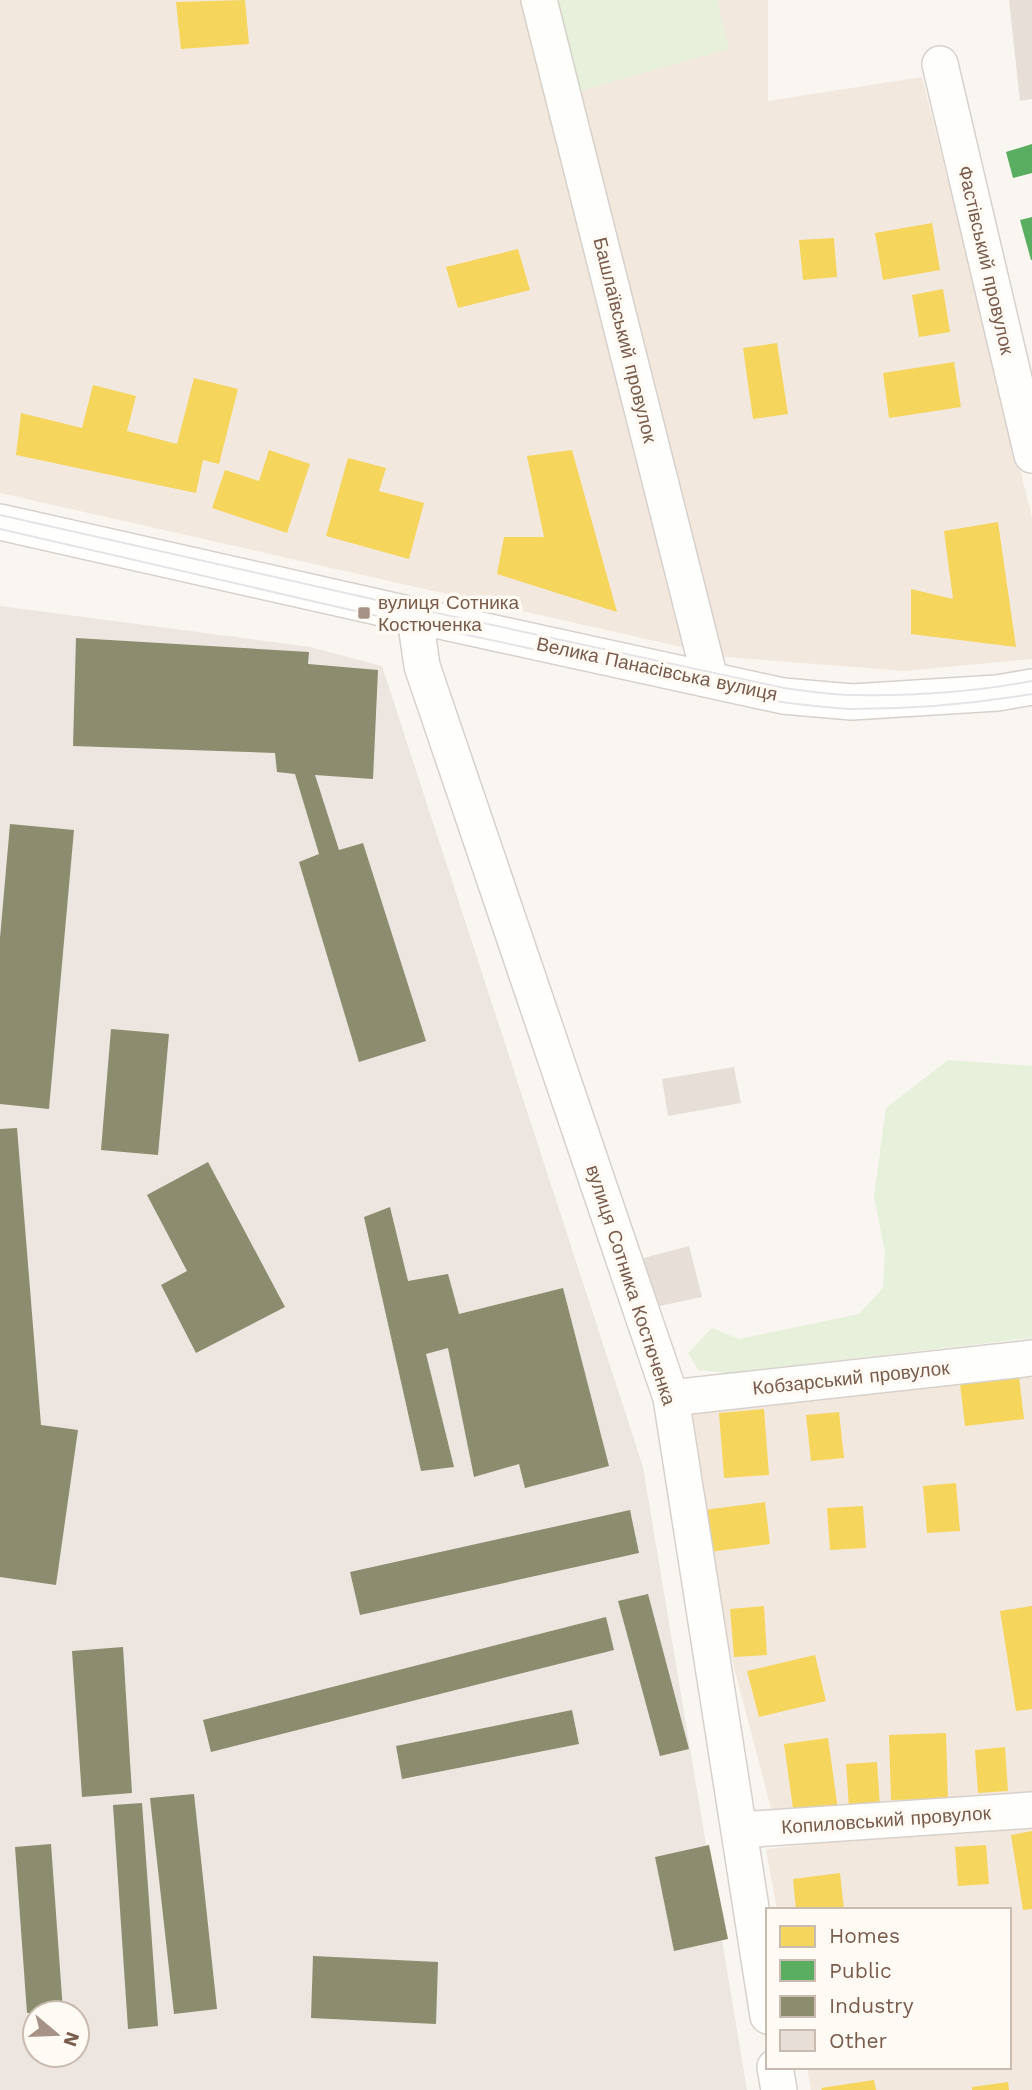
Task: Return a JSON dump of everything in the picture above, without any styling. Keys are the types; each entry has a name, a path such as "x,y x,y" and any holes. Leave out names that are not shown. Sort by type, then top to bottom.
{"street":[{"name":"Башлаївський провулок","path":"539,0 710,679"},
{"name":"Фастівський провулок","path":"940,64 1032,455"},
{"name":"Велика Панасівська вулиця","path":"0,522 783,696 852,702 998,692 1032,687"},
{"name":"вулиця Сотника Костюченка","path":"417,616 422,666 671,1398 766,2003"},
{"name":"Кобзарський провулок","path":"671,1398 1032,1358"},
{"name":"Копиловський провулок","path":"740,1830 1032,1810"},
{"path":"775,2069 779,2090"}],"shaded area":[{"path":"0,0 768,0 768,101 922,77 1032,517 1032,659 904,671 726,657 0,493"},
{"path":"0,606 310,647 382,666 643,1467 747,2090 0,2090"},
{"path":"1032,1366 1032,1794 773,1816 710,1575 688,1410"},
{"path":"1032,1820 1032,2090 811,2090 807,2069 1011,2069 1011,1908 777,1908 766,1849"}],"green space":[{"path":"548,0 717,0 729,49 572,93"},
{"path":"948,1060 1032,1066 1032,1338 725,1373 698,1370 688,1353 712,1328 739,1339 859,1314 883,1288 885,1253 874,1196 886,1108"}],"building: Homes":[{"path":"245,0 249,44 181,49 176,2"},
{"path":"932,223 940,270 883,280 875,233"},
{"path":"834,238 837,277 803,280 799,240"},
{"path":"518,249 530,290 458,308 446,267"},
{"path":"943,289 950,332 919,337 912,295"},
{"path":"777,343 788,414 753,419 743,348"},
{"path":"954,362 961,407 889,418 883,373"},
{"path":"194,378 238,389 219,464 203,460 196,493 16,455 21,413 82,428 93,385 136,396 127,431 177,444"},
{"path":"269,450 310,464 287,533 212,508 225,470 259,481"},
{"path":"572,450 617,612 497,574 504,537 544,537 527,456"},
{"path":"348,458 386,468 379,491 424,503 409,559 326,536"},
{"path":"998,522 1016,647 911,634 911,589 953,599 944,531"},
{"path":"1019,1377 1024,1419 965,1426 960,1384"},
{"path":"764,1409 769,1475 724,1478 719,1413"},
{"path":"839,1412 844,1458 811,1461 806,1415"},
{"path":"956,1483 960,1531 927,1533 923,1486"},
{"path":"765,1502 770,1544 709,1552 704,1510"},
{"path":"863,1506 866,1548 830,1550 827,1508"},
{"path":"764,1606 767,1655 734,1657 730,1609"},
{"path":"1032,1606 1032,1709 1016,1711 1000,1611"},
{"path":"815,1655 826,1701 759,1717 747,1671"},
{"path":"946,1733 948,1799 891,1800 889,1735"},
{"path":"828,1738 838,1810 794,1816 784,1744"},
{"path":"1005,1747 1008,1791 978,1793 975,1750"},
{"path":"877,1762 880,1806 849,1808 846,1764"},
{"path":"1032,1831 1032,1909 1023,1910 1011,1835"},
{"path":"986,1845 989,1884 958,1886 955,1847"},
{"path":"840,1873 844,1908 796,1908 793,1879"},
{"path":"874,2080 876,2090 821,2088"},
{"path":"1008,2082 1009,2090 972,2090 972,2087"}],"building: Public":[{"path":"1032,144 1032,173 1013,178 1006,152"},
{"path":"1032,217 1032,260 1031,260 1020,220"}],"building: Industry":[{"path":"76,638 309,652 308,664 378,670 373,779 315,775 339,850 363,843 426,1041 359,1062 299,862 319,854 295,774 277,772 275,753 73,746"},
{"path":"10,824 74,830 49,1109 0,1104 0,938"},
{"path":"111,1029 169,1034 158,1155 101,1150"},
{"path":"17,1128 41,1425 78,1430 56,1585 0,1577 0,1129"},
{"path":"208,1162 285,1307 196,1353 161,1285 187,1271 147,1195"},
{"path":"390,1207 408,1281 448,1274 459,1314 563,1288 609,1466 525,1488 519,1464 474,1477 448,1348 426,1354 454,1467 421,1471 364,1217"},
{"path":"630,1510 639,1553 360,1615 350,1572"},
{"path":"648,1594 689,1749 660,1756 618,1601"},
{"path":"606,1617 614,1650 211,1752 203,1720"},
{"path":"123,1647 132,1793 82,1797 72,1651"},
{"path":"572,1710 579,1744 402,1779 396,1746"},
{"path":"194,1794 217,2009 174,2014 150,1798"},
{"path":"142,1803 158,2026 128,2029 113,1805"},
{"path":"51,1844 62,1999 26,1999 15,1847"},
{"path":"709,1845 728,1939 674,1951 655,1857"},
{"path":"313,1956 438,1962 436,2024 311,2018"}],"building: Other":[{"path":"1009,0 1032,0 1032,99 1020,101"},
{"path":"734,1067 741,1103 668,1116 662,1079"},
{"path":"689,1246 702,1297 650,1308 640,1259"}],"tram line":[{"path":"0,515 784,688 837,694 899,695 966,691 1032,681"},
{"path":"0,529 364,613 782,702 844,709 898,708 1032,694"}],"place":[{"name":"вулиця Сотника Костюченка","path":"364,613"}]}
